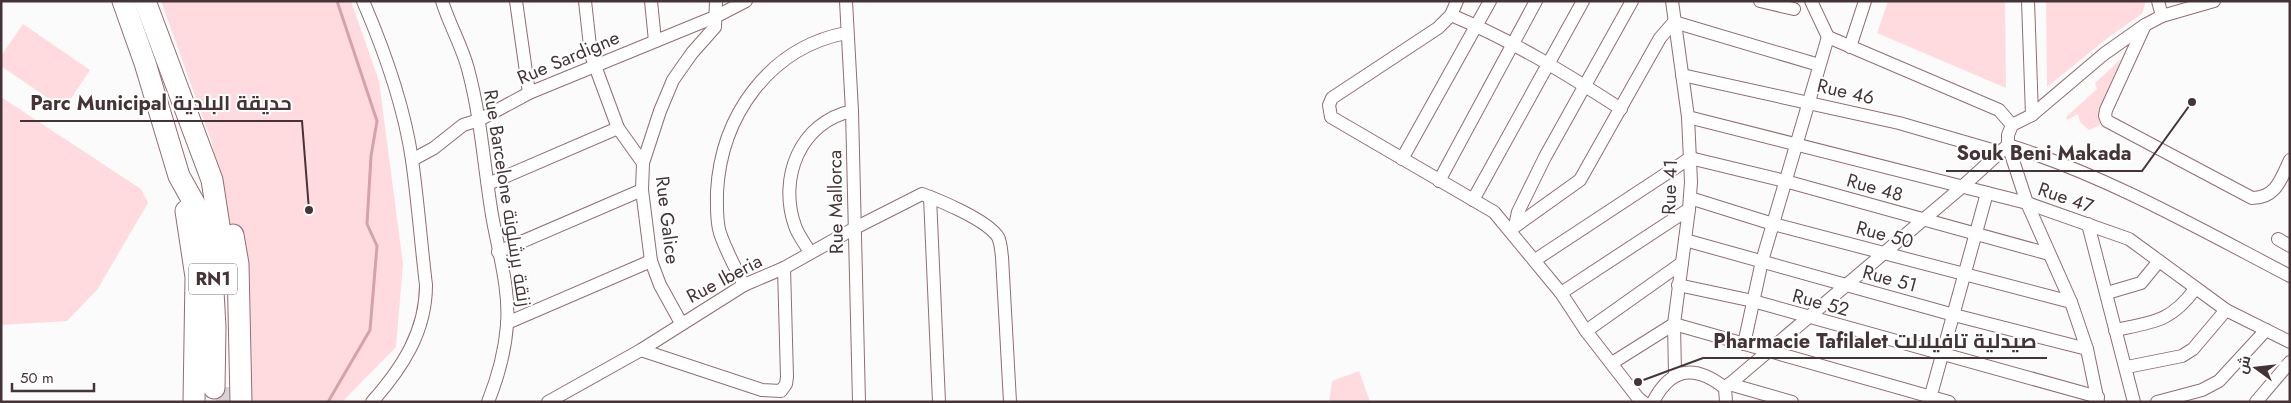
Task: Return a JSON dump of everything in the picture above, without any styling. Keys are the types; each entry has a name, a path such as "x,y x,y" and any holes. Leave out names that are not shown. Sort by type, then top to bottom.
{"highway":[{"name":"RN1","path":"123,1 145,63 179,176 198,210 211,255 220,387 228,352 228,293 212,180 145,1"},
{"path":"179,176 196,277 194,402"},
{"path":"212,180 228,211 238,264 241,402"}],"street":[{"path":"363,1 384,53 402,113 412,160 426,285 426,306 421,324 404,361 372,402"},
{"name":"Rue Barcelone زنقة برشلونة","path":"442,1 468,68 479,120 505,289 507,323 502,361 488,402"},
{"path":"516,1 529,93"},
{"path":"585,1 589,42 595,64 618,128 643,163"},
{"path":"651,1 655,41"},
{"path":"716,1 717,16"},
{"name":"Rue Sardigne","path":"412,160 434,148 463,125 479,120 529,93 595,64 717,16 746,1"},
{"name":"Rue Mallorca","path":"846,1 846,33 852,111 859,402"},
{"path":"1457,1 1451,15 1430,34 1332,98 1329,105 1331,117 1494,212 1512,228 1561,293 1586,331 1643,402"},
{"path":"1402,159 1478,26 1490,1"},
{"path":"1439,180 1536,1"},
{"path":"1473,200 1583,1"},
{"path":"1512,228 1544,157 1632,1"},
{"name":"Rue 41","path":"1672,1 1688,117 1690,158 1690,204 1674,324 1675,374"},
{"path":"1760,1 1794,9"},
{"path":"1811,1 1828,37 1999,110 2012,125"},
{"path":"1850,47 1865,1"},
{"path":"2028,1 2032,115"},
{"path":"2158,1 2162,16"},
{"path":"1726,402 1727,386 1963,186 2003,148 2012,125 2032,115 2104,54 2146,25 2162,16 2214,1"},
{"path":"1451,15 1513,44 1621,109"},
{"name":"Rue Galice","path":"682,323 660,285 651,261 642,190 643,163 660,111 673,80 715,26 717,16"},
{"path":"1512,228 1580,180 1660,38 1674,22 1819,64"},
{"path":"2146,25 2106,110 2105,116 2107,121 2252,198 2267,195 2274,191 2290,160"},
{"path":"744,285 720,232 717,201 720,163 735,117 760,82 787,58 811,44 831,36 846,33"},
{"path":"1744,344 1772,224 1828,37"},
{"name":"Rue 46","path":"1682,75 1899,123 2066,165 2136,196 2290,276"},
{"path":"810,252 795,227 791,213 792,169 798,150 808,136 824,122 852,111"},
{"name":"Rue 47","path":"1688,117 2027,203 2129,239 2226,310 2290,342"},
{"path":"488,184 618,128"},
{"path":"2003,148 2071,302 2087,349 2098,400"},
{"path":"1535,260 1690,158"},
{"name":"Rue 48","path":"1690,158 1785,181 2049,254"},
{"path":"498,252 642,190"},
{"path":"1929,399 1987,193"},
{"path":"926,195 940,402"},
{"path":"926,195 976,220 998,238 1002,257 1010,402"},
{"name":"Rue Iberia","path":"553,401 641,350 744,285 784,268 855,228 926,195"},
{"path":"1561,293 1690,204"},
{"name":"Rue 50","path":"1690,204 2071,302"},
{"path":"2088,224 2115,330 2127,367 2134,402"},
{"path":"2278,239 2290,246"},
{"name":"Rue 51","path":"1684,240 1954,315 2087,349"},
{"path":"507,323 651,261"},
{"path":"2106,293 2141,283 2159,261"},
{"path":"1586,331 1682,263"},
{"path":"641,350 762,390 781,391 786,384 787,377 784,268"},
{"name":"Rue 52","path":"1678,285 1753,301 2098,400"},
{"path":"2115,330 2157,321 2171,315 2186,302 2195,289"},
{"path":"2127,367 2182,356 2193,349 2226,310"},
{"path":"1612,363 1674,324 1929,399 1949,402"},
{"path":"2157,402 2202,390 2219,381 2266,330"},
{"path":"2256,402 2290,362"},
{"path":"1653,402 1659,390 1675,374 1690,373 1705,375 1727,386 1792,402"}],"shaded area":[{"path":"161,1 351,1 379,81 403,264 396,347 342,402 248,402 230,249 212,143"},
{"path":"1888,1 2005,1 2006,88 1877,33"},
{"path":"2046,1 2146,1 2142,14 2110,36 2047,87"},
{"path":"23,24 90,70 64,109 1,66 1,56"},
{"path":"2121,59 2099,111 2100,125 2089,130 2080,122 2078,114 2067,120 2066,117 2097,89 2095,83"},
{"path":"1,97 141,189 148,203 97,290 67,321 1,325"},
{"path":"1359,371 1370,402 1329,402 1332,381"}],"waterway":[{"path":"328,402 370,330 377,246 367,224 371,156 377,121 337,1"}],"tunnel":[{"path":"226,387 226,402"}],"place":[{"name":"Souk Beni Makada","path":"2192,102"},
{"name":"Parc Municipal حديقة البلدية","path":"309,210"},
{"name":"Pharmacie Tafilalet صيدلية تافيلالت","path":"1638,382"}]}
